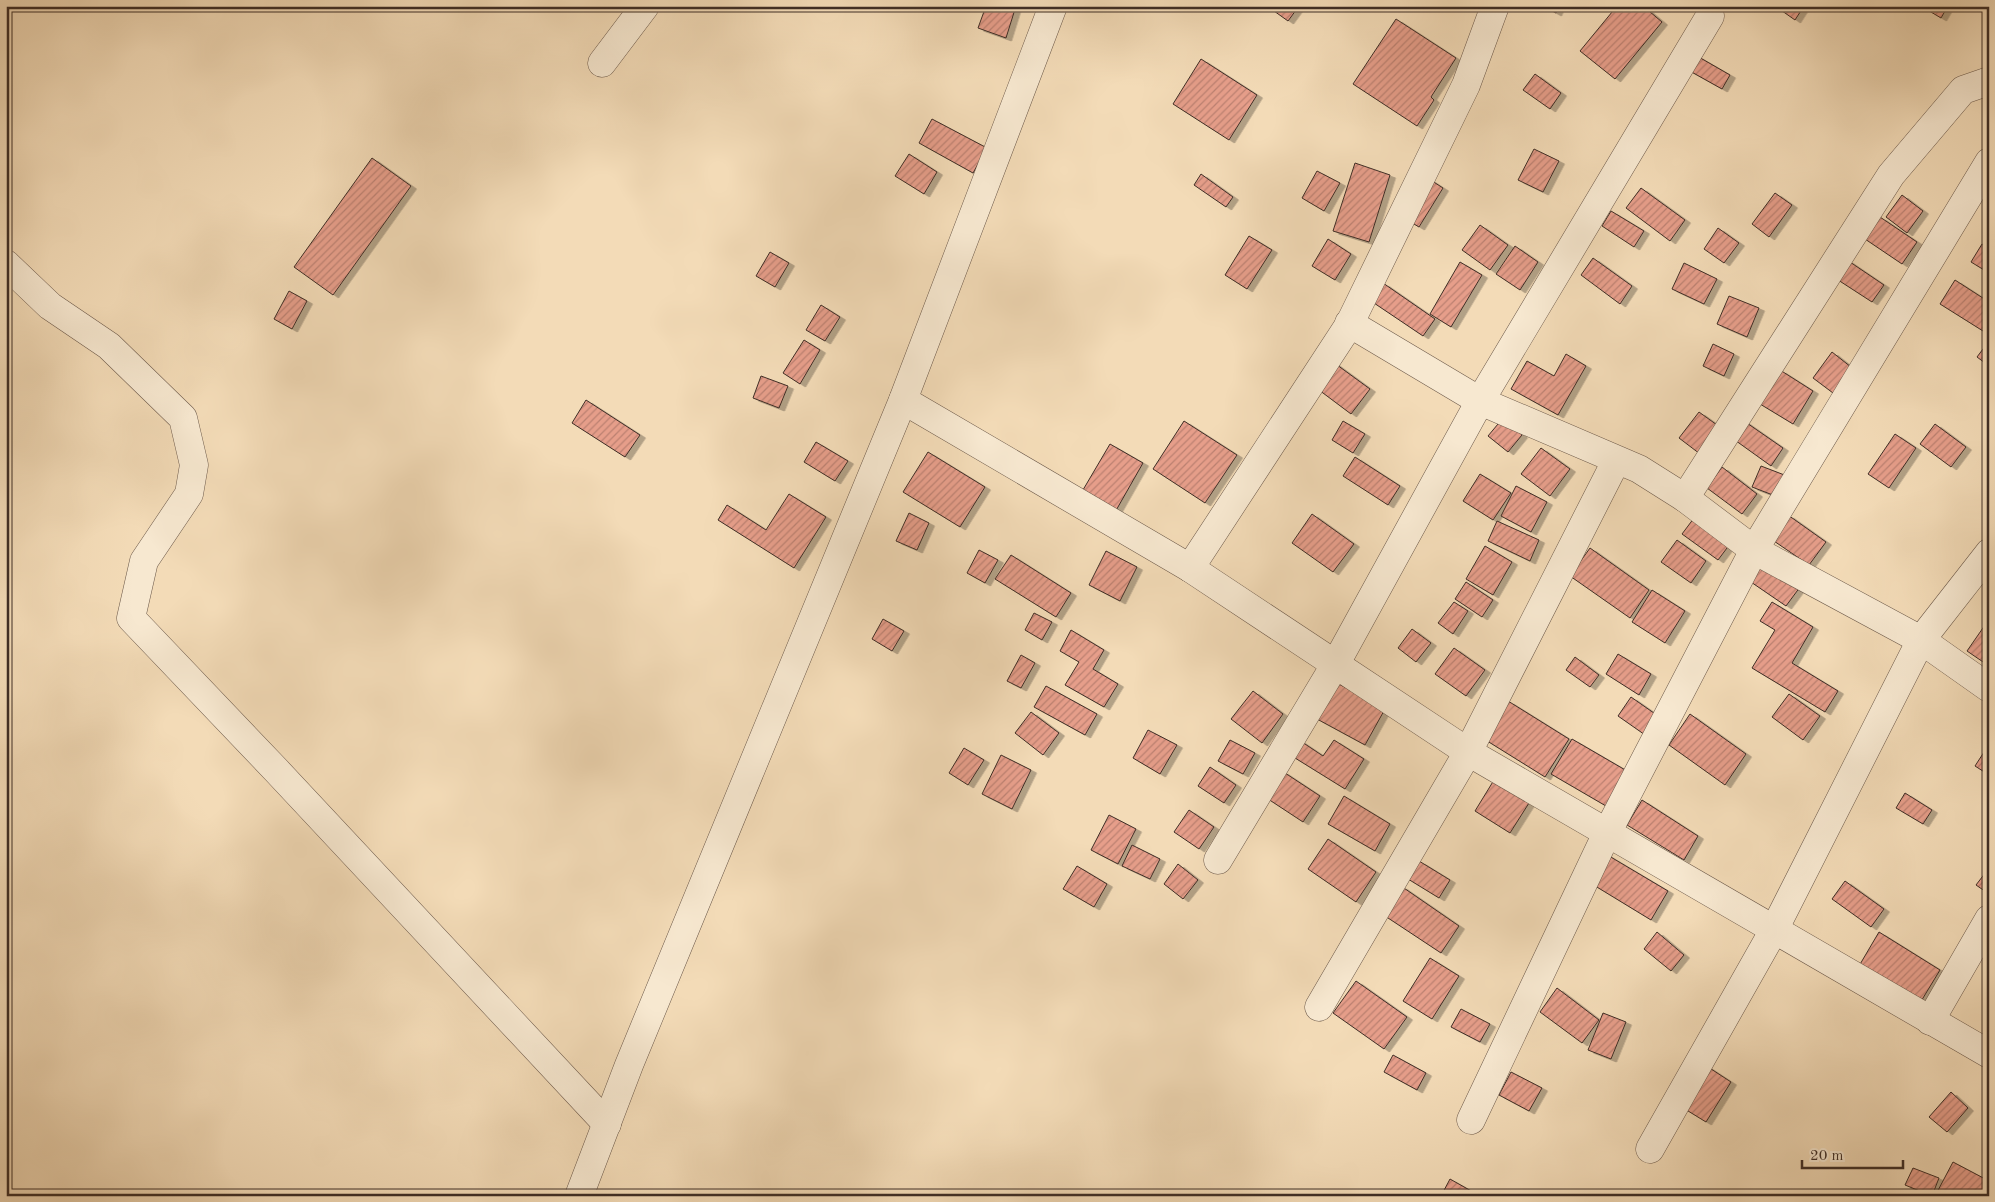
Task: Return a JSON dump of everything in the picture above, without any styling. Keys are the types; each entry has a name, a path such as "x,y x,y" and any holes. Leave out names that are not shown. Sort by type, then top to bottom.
{"street":[{"path":"602,63 645,6"},
{"path":"579,1196 903,400 1053,6"},
{"path":"1190,568 1349,323 1466,85 1494,6"},
{"path":"1218,860 1335,665 1480,401 1710,16"},
{"path":"1685,498 1891,175 1962,90 1989,81"},
{"path":"1471,1120 1607,833 1754,550 1989,162"},
{"path":"6,264 50,306 109,346 183,418 194,465 189,494 144,561 131,618 607,1124"},
{"path":"1349,323 1480,401 1639,469 1685,498 1754,550 1921,640 1989,688"},
{"path":"903,400 1190,568 1468,752 1989,1054"},
{"path":"1319,1008 1468,752 1616,460"},
{"path":"1650,1149 1774,930 1921,640 1989,553"},
{"path":"1930,1020 1989,919"}],"building":[{"path":"986,6 1016,6 1006,38 978,28"},
{"path":"1267,6 1299,6 1288,21"},
{"path":"1543,6 1559,6 1556,13"},
{"path":"1617,6 1643,6 1662,22 1615,79 1580,51"},
{"path":"1775,6 1804,6 1795,20"},
{"path":"1921,6 1948,6 1941,18"},
{"path":"1396,19 1456,58 1431,97 1434,100 1417,126 1353,84"},
{"path":"1697,56 1730,75 1722,89 1688,70"},
{"path":"1201,59 1257,95 1229,140 1173,104"},
{"path":"1535,74 1561,93 1550,109 1523,90"},
{"path":"932,119 987,148 973,173 919,143"},
{"path":"1534,149 1559,161 1543,192 1518,180"},
{"path":"909,154 937,172 924,194 895,176"},
{"path":"372,158 411,186 333,295 294,267"},
{"path":"1355,163 1390,175 1369,242 1333,231"},
{"path":"1317,171 1340,183 1324,211 1302,198"},
{"path":"1201,174 1233,197 1226,207 1194,185"},
{"path":"1429,179 1443,188 1419,227 1404,218"},
{"path":"1641,188 1685,220 1670,241 1626,208"},
{"path":"1775,193 1792,205 1769,237 1752,224"},
{"path":"1902,195 1923,211 1907,233 1886,217"},
{"path":"1611,211 1644,231 1634,247 1602,226"},
{"path":"1880,217 1917,242 1902,264 1865,239"},
{"path":"1480,225 1508,245 1490,270 1462,250"},
{"path":"1718,228 1739,243 1724,263 1704,249"},
{"path":"1249,236 1272,250 1247,289 1225,275"},
{"path":"1328,239 1351,254 1335,280 1312,266"},
{"path":"1982,244 1989,248 1989,273 1971,262"},
{"path":"1515,246 1538,262 1520,290 1496,274"},
{"path":"770,252 789,263 775,287 756,276"},
{"path":"1593,258 1632,286 1620,304 1581,275"},
{"path":"1847,260 1884,285 1872,302 1835,278"},
{"path":"1460,262 1482,275 1451,327 1430,314"},
{"path":"1684,263 1717,279 1704,304 1672,289"},
{"path":"1955,280 1989,302 1989,321 1983,331 1940,304"},
{"path":"1383,283 1435,319 1423,336 1371,301"},
{"path":"289,291 307,301 292,329 274,319"},
{"path":"1729,296 1759,308 1747,337 1717,324"},
{"path":"821,305 840,317 825,341 806,330"},
{"path":"804,340 820,350 800,384 783,373"},
{"path":"1989,341 1989,366 1977,357"},
{"path":"1713,344 1734,354 1724,376 1703,366"},
{"path":"1832,352 1856,371 1837,396 1813,378"},
{"path":"1566,354 1586,366 1558,415 1511,389 1527,361 1554,376"},
{"path":"1333,362 1370,389 1351,414 1315,387"},
{"path":"1780,370 1813,391 1793,424 1760,404"},
{"path":"761,376 788,386 779,408 753,398"},
{"path":"586,400 640,435 625,457 572,423"},
{"path":"1699,412 1724,430 1704,457 1679,438"},
{"path":"1503,418 1522,435 1508,452 1488,436"},
{"path":"1184,421 1237,455 1205,503 1153,469"},
{"path":"1343,421 1365,434 1353,453 1332,440"},
{"path":"1744,421 1783,448 1771,466 1732,438"},
{"path":"1935,424 1966,447 1951,467 1920,444"},
{"path":"1895,434 1916,448 1889,488 1868,474"},
{"path":"816,442 848,461 835,481 804,462"},
{"path":"1110,444 1143,463 1114,514 1080,495"},
{"path":"1541,448 1570,469 1550,496 1521,474"},
{"path":"928,452 985,487 960,527 903,492"},
{"path":"1355,457 1400,486 1388,505 1343,476"},
{"path":"1761,466 1787,476 1778,497 1752,487"},
{"path":"1722,467 1757,494 1742,514 1707,488"},
{"path":"1480,474 1511,493 1493,520 1463,501"},
{"path":"1516,486 1547,502 1531,532 1501,516"},
{"path":"789,494 826,517 794,568 718,520 727,505 766,530"},
{"path":"909,513 929,523 917,550 896,541"},
{"path":"1312,514 1354,544 1333,572 1292,543"},
{"path":"1697,514 1733,540 1718,560 1682,534"},
{"path":"1788,515 1826,542 1809,565 1771,539"},
{"path":"1497,521 1539,540 1530,561 1488,541"},
{"path":"1677,540 1706,561 1691,583 1661,562"},
{"path":"1485,546 1512,562 1493,595 1466,579"},
{"path":"1590,548 1649,590 1630,618 1570,576"},
{"path":"979,550 998,560 985,583 967,573"},
{"path":"1106,551 1137,567 1120,601 1089,585"},
{"path":"1011,555 1071,593 1056,617 995,579"},
{"path":"1765,557 1803,583 1786,606 1748,580"},
{"path":"1466,582 1493,600 1482,617 1455,599"},
{"path":"1652,590 1685,611 1665,643 1632,622"},
{"path":"1454,602 1468,611 1453,634 1438,623"},
{"path":"1772,602 1813,627 1792,663 1838,691 1825,712 1752,668 1775,630 1760,621"},
{"path":"1034,613 1052,622 1042,640 1025,630"},
{"path":"883,619 904,631 892,651 872,639"},
{"path":"1985,625 1989,628 1989,666 1967,651"},
{"path":"1412,629 1431,643 1416,662 1398,648"},
{"path":"1071,630 1104,650 1093,669 1118,684 1104,707 1065,685 1079,662 1060,651"},
{"path":"1454,648 1485,670 1466,696 1435,674"},
{"path":"1618,654 1651,674 1639,695 1606,674"},
{"path":"1021,655 1035,663 1021,688 1007,681"},
{"path":"1575,657 1599,675 1590,687 1566,670"},
{"path":"1337,683 1385,709 1365,745 1317,719"},
{"path":"1046,686 1097,714 1085,735 1034,707"},
{"path":"1253,691 1283,714 1262,743 1231,719"},
{"path":"1789,694 1820,716 1803,740 1772,717"},
{"path":"1631,697 1661,718 1648,737 1618,716"},
{"path":"1508,701 1569,739 1545,777 1484,739"},
{"path":"1031,712 1059,733 1043,755 1015,733"},
{"path":"1690,714 1746,754 1725,785 1669,745"},
{"path":"1148,730 1177,745 1160,774 1133,758"},
{"path":"1296,738 1323,756 1334,740 1364,759 1345,789 1287,753"},
{"path":"1572,739 1627,771 1606,806 1551,774"},
{"path":"1230,740 1255,753 1243,774 1218,761"},
{"path":"964,748 984,760 968,785 949,773"},
{"path":"1986,749 1989,751 1989,775 1975,766"},
{"path":"1001,755 1031,770 1012,809 982,794"},
{"path":"1210,767 1236,785 1224,803 1198,786"},
{"path":"1282,771 1320,796 1303,822 1265,797"},
{"path":"1494,780 1529,803 1510,833 1475,811"},
{"path":"1905,793 1932,810 1923,824 1896,808"},
{"path":"1344,796 1390,824 1375,851 1328,824"},
{"path":"1642,800 1698,836 1684,860 1627,825"},
{"path":"1189,810 1214,827 1199,849 1174,832"},
{"path":"1109,815 1136,829 1118,864 1091,850"},
{"path":"1328,839 1376,872 1356,902 1308,869"},
{"path":"1132,845 1160,859 1150,879 1122,866"},
{"path":"1604,853 1668,891 1651,920 1587,881"},
{"path":"1419,861 1450,880 1439,898 1408,879"},
{"path":"1178,864 1198,880 1183,899 1164,884"},
{"path":"1077,866 1107,884 1094,907 1063,889"},
{"path":"1989,868 1989,894 1976,885"},
{"path":"1845,881 1884,909 1871,927 1832,899"},
{"path":"1401,886 1459,926 1441,953 1382,914"},
{"path":"1657,932 1684,955 1671,971 1644,949"},
{"path":"1879,932 1940,970 1920,1003 1859,966"},
{"path":"1430,958 1459,976 1432,1019 1403,1001"},
{"path":"1356,981 1407,1017 1384,1049 1333,1013"},
{"path":"1557,988 1599,1020 1582,1043 1540,1012"},
{"path":"1461,1009 1490,1024 1480,1042 1451,1027"},
{"path":"1603,1013 1626,1022 1611,1059 1588,1050"},
{"path":"1393,1055 1426,1073 1417,1090 1384,1072"},
{"path":"1705,1065 1731,1082 1706,1122 1680,1106"},
{"path":"1511,1072 1542,1088 1529,1111 1499,1095"},
{"path":"1951,1092 1968,1108 1947,1132 1929,1117"},
{"path":"1953,1162 1989,1181 1989,1196 1935,1196"},
{"path":"1913,1168 1939,1178 1932,1196 1905,1185"},
{"path":"1450,1179 1480,1196 1441,1196"}]}
